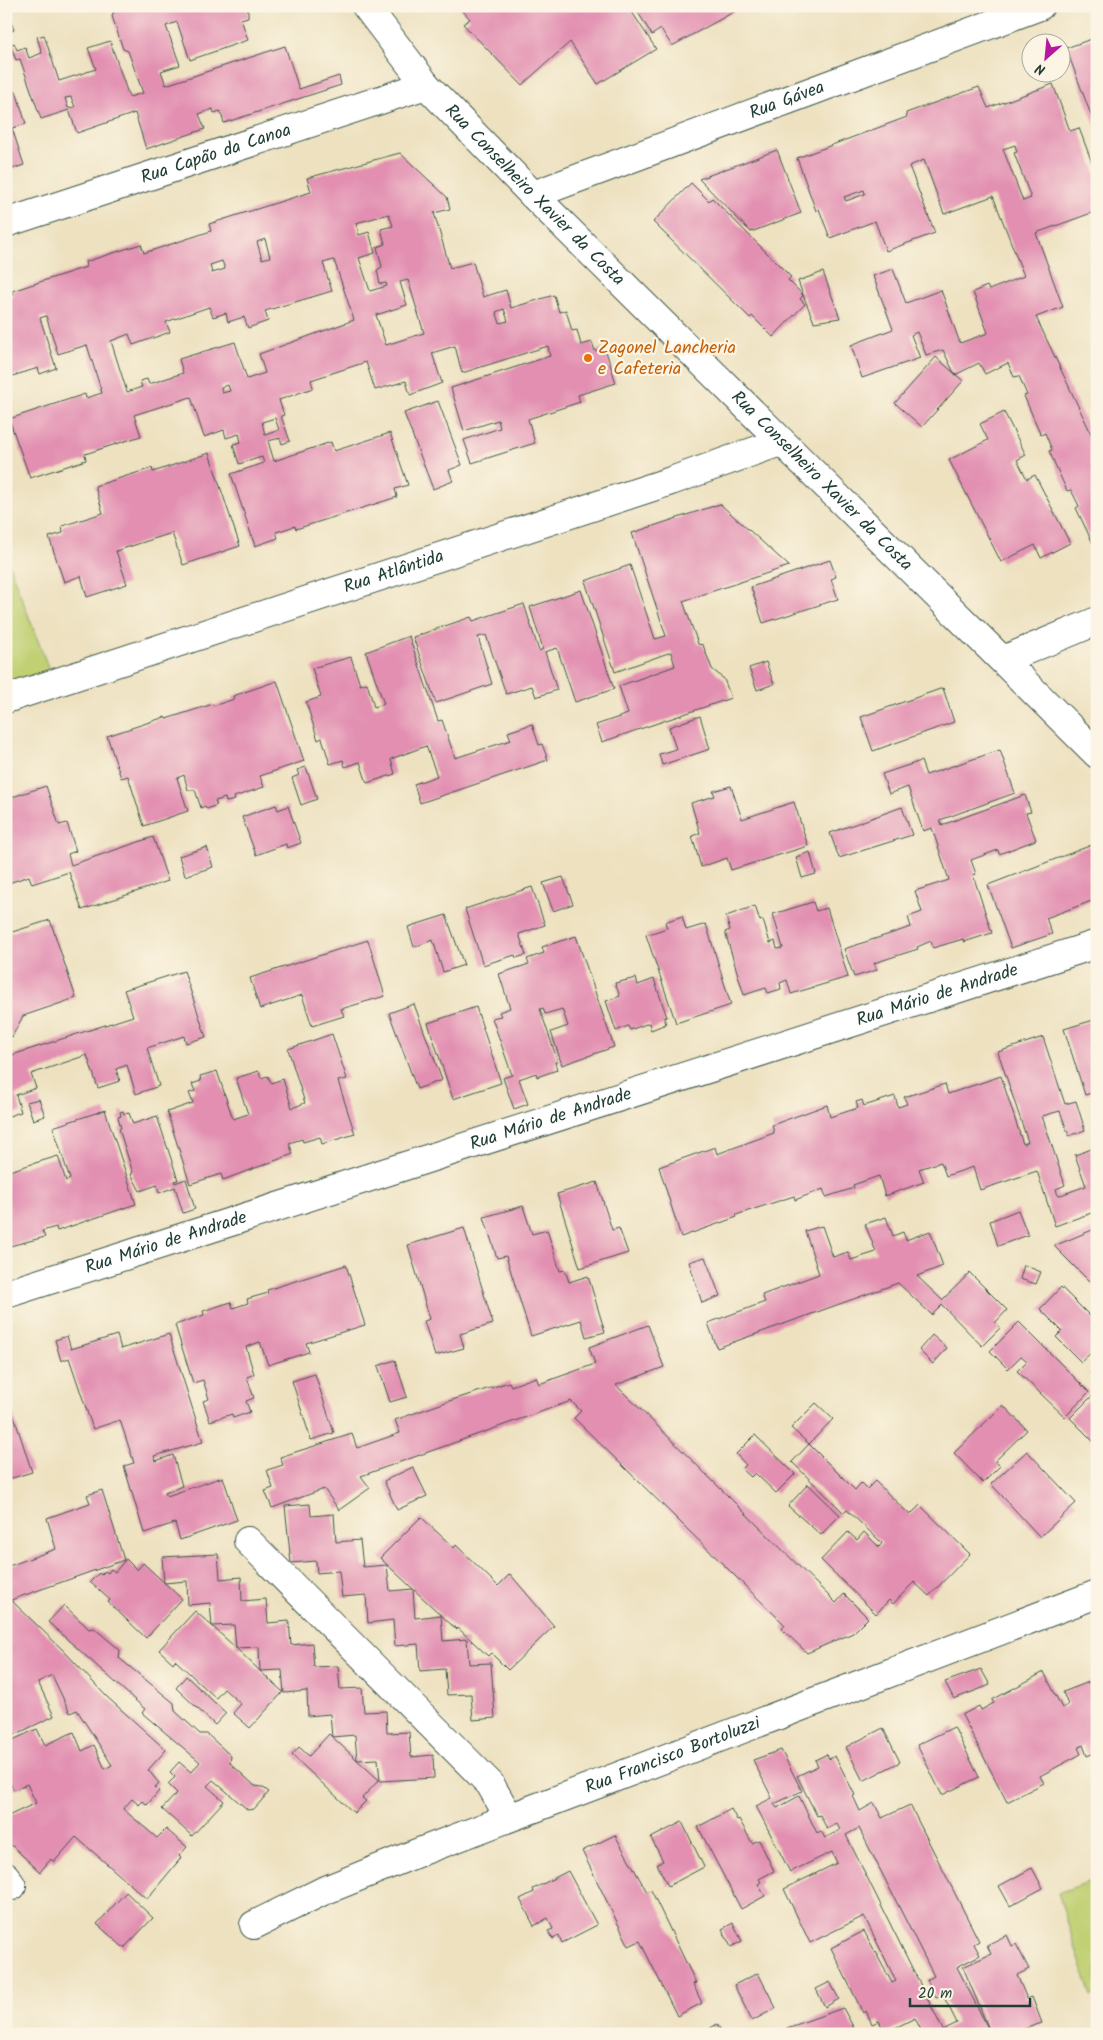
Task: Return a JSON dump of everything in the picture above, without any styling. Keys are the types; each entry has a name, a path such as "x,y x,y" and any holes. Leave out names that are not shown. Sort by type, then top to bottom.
{"street":[{"name":"Rua Conselheiro Xavier da Costa","path":"366,6 426,85 533,195 780,442 1097,754"},
{"name":"Rua Gávea","path":"533,195 1040,6"},
{"name":"Rua Capão da Canoa","path":"6,223 426,85"},
{"name":"Rua Atlântida","path":"6,700 671,481 780,442"},
{"path":"1002,660 1097,621"},
{"name":"Rua Mário de Andrade","path":"6,1294 1097,944"},
{"path":"248,1541 490,1784 509,1817"},
{"name":"Rua Francisco Bortoluzzi","path":"254,1925 320,1892 509,1817 1097,1594"}],"green space":[{"path":"6,557 51,675 6,687"},
{"path":"1097,1879 1097,1994 1091,1996 1058,1893"}],"building":[{"path":"112,6 248,6 248,17 241,19 248,40 190,60 177,22 166,26 180,65 161,71 166,85 285,46 299,89 339,76 341,85 224,123 220,111 214,113 213,109 199,114 205,129 146,149 135,113 77,133 69,110 41,119 20,59 16,60 10,45 14,43 17,50 25,47 29,58 42,53 37,37 44,35 59,81 96,69 88,48 110,41 129,97 143,93 128,51 123,49 112,16 114,11","holes":["71,97 75,107 68,108 65,98"]},
{"path":"463,6 628,6 656,49 598,84 570,42 522,85 463,24 470,19 461,9"},
{"path":"634,6 738,6 739,9 672,46 661,29 652,35"},
{"path":"6,9 14,30 6,33"},
{"path":"1097,37 1097,131 1070,59 1070,47"},
{"path":"1053,84 1070,131 1079,128 1097,176 1097,211 1036,233 1063,307 1036,317 1097,446 1097,552 1076,508 1079,506 1071,490 1067,491 1049,451 1052,450 1045,433 1041,435 1024,396 1027,395 1019,376 1014,377 1008,363 985,374 979,363 955,375 943,350 926,355 917,332 911,335 920,358 862,378 851,345 893,329 873,276 893,269 906,303 941,290 960,343 988,333 973,292 987,286 989,290 1024,276 993,196 944,214 924,160 909,166 935,233 886,251 875,221 830,238 819,209 816,211 797,158 907,117 906,113 979,87 988,108","holes":["1015,145 1017,152 1014,153 1031,198 1023,201 1003,149","864,190 865,194 846,201 844,197"]},
{"path":"16,91 26,124 12,128 24,165 6,171 6,94"},
{"path":"777,150 801,213 751,232 699,179"},
{"path":"400,153 447,197 450,209 434,213 450,268 473,262 483,297 506,290 511,308 554,295 559,312 566,310 572,331 577,330 581,345 592,342 595,351 605,348 616,383 578,395 580,402 528,419 535,443 472,463 464,440 500,428 498,420 464,431 451,388 550,356 548,346 462,373 455,346 432,353 442,383 410,395 406,381 375,390 366,362 311,380 313,388 279,400 284,415 281,416 290,441 282,444 280,438 268,441 274,461 331,442 334,451 390,433 408,485 395,489 397,497 296,529 295,526 276,532 278,538 255,546 231,474 264,463 262,457 239,464 233,444 241,442 239,434 226,438 224,430 204,437 191,397 134,415 141,436 85,454 86,460 30,478 9,419 85,394 86,398 102,393 87,345 58,354 46,316 40,318 56,368 40,374 38,368 6,378 6,298 13,296 12,291 86,267 85,262 141,244 144,253 211,231 209,224 311,192 307,178","holes":["389,214 393,226 381,229 385,244 377,247 382,267 377,270 380,284 386,283 387,286 370,291 359,258 375,253 369,232 359,235 356,223","265,239 270,257 262,259 257,242","334,260 354,320 259,354 265,373 247,379 235,342 179,359 183,373 149,384 147,379 140,381 142,387 127,392 111,341 129,334 133,345 170,332 166,322 209,307 213,317 226,313 228,322 244,317 248,328 268,321 265,311 332,291 323,263","222,261 225,269 212,273 210,265","408,280 424,333 386,345 376,315 407,305 400,282","504,309 508,321 500,323 496,312","228,385 230,391 222,393 221,387","275,418 279,430 265,435 262,422"]},
{"path":"691,183 709,201 712,198 791,277 788,280 803,295 800,299 805,304 773,337 752,316 750,318 653,222"},
{"path":"823,272 840,318 814,322 798,281"},
{"path":"936,357 963,381 922,427 895,403"},
{"path":"438,401 462,465 449,470 453,481 433,489 404,413"},
{"path":"1004,412 1026,455 1017,460 1027,479 1035,475 1070,543 1041,558 1035,545 1001,562 949,460 988,440 980,424"},
{"path":"209,453 240,546 183,565 172,533 116,551 127,584 87,597 81,576 64,582 49,537 63,533 62,526 103,513 95,486 152,468 153,472"},
{"path":"720,504 789,566 683,601 698,644 703,645 712,669 724,679 731,698 602,742 596,725 628,714 619,686 675,666 671,652 615,672 585,581 630,565 655,639 666,636 632,533"},
{"path":"830,560 836,577 831,579 838,599 763,623 751,587"},
{"path":"581,590 614,689 575,702 557,648 545,652 557,690 536,697 532,686 506,694 486,635 478,637 492,684 436,703 413,637 471,617 473,621 524,604 539,651 543,649 530,607"},
{"path":"409,636 438,721 442,720 455,758 511,740 508,732 532,724 539,745 542,744 548,760 420,803 414,784 437,776 426,746 391,759 395,774 367,783 360,762 345,767 343,760 330,764 322,738 318,740 306,702 321,697 312,668 351,657 360,685 367,683 374,707 384,704 366,652"},
{"path":"766,662 774,684 757,690 749,668"},
{"path":"277,681 304,761 260,776 264,787 234,797 235,800 226,802 225,798 215,801 217,805 207,809 205,806 201,808 195,790 188,790 184,775 177,778 188,811 144,826 128,776 121,778 107,736 165,717 166,719 213,704 213,706 234,699 233,696"},
{"path":"943,688 954,722 873,751 861,717"},
{"path":"700,716 710,749 662,765 659,754 676,749 669,727"},
{"path":"1000,750 1015,793 940,820 942,825 1025,795 1031,812 1026,813 1036,840 999,854 998,850 971,860 976,874 973,875 992,933 964,942 963,939 933,948 931,941 917,947 918,949 874,963 877,970 854,977 844,949 911,927 908,917 922,912 915,891 949,880 932,828 923,831 908,787 889,794 882,774 921,761 926,775"},
{"path":"306,767 317,799 301,805 292,778 299,775 297,770"},
{"path":"46,786 59,825 67,823 76,851 68,854 71,865 153,837 168,881 82,910 69,872 32,884 29,876 6,884 6,799"},
{"path":"731,786 742,819 794,802 808,846 731,870 727,858 701,867 692,836 700,833 691,803 715,796 713,791"},
{"path":"276,805 278,810 288,806 301,843 287,848 286,844 256,855 242,817"},
{"path":"902,807 912,835 839,858 830,833"},
{"path":"1097,843 1097,899 1046,918 1052,934 1011,948 988,885"},
{"path":"207,847 213,867 185,876 179,856"},
{"path":"810,852 816,874 802,878 796,857"},
{"path":"563,877 573,904 553,911 543,883"},
{"path":"532,887 545,925 519,934 526,955 516,958 515,955 483,965 465,909"},
{"path":"813,902 816,911 827,908 848,977 791,994 787,980 780,983 781,989 768,993 766,988 744,995 725,932 730,930 726,916 755,906 760,921 763,920 770,943 775,941 777,949 783,948 773,914"},
{"path":"446,915 464,965 443,972 433,940 414,947 408,927"},
{"path":"682,916 686,930 706,924 731,1005 676,1023 646,935 667,928 665,922"},
{"path":"50,920 76,998 23,1016 12,1037 6,1034 6,934"},
{"path":"576,936 614,1047 562,1065 551,1032 568,1026 562,1009 545,1014 543,1008 540,1009 558,1062 555,1062 557,1070 537,1077 536,1073 519,1079 528,1104 514,1109 503,1078 512,1075 492,1018 501,1016 499,1012 510,1008 499,974 529,964 527,959 544,953 542,947"},
{"path":"368,940 385,996 341,1009 344,1016 312,1026 302,995 260,1009 250,978"},
{"path":"184,971 206,1037 186,1043 184,1036 147,1048 159,1086 136,1094 127,1065 116,1069 120,1081 98,1088 87,1055 31,1074 36,1088 16,1095 21,1112 6,1117 6,1057 133,1016 124,990"},
{"path":"636,978 638,985 654,979 667,1017 664,1018 666,1024 651,1030 649,1023 630,1030 628,1026 616,1031 606,1001 620,996 615,983"},
{"path":"414,1004 442,1080 417,1089 389,1013"},
{"path":"476,1007 501,1083 453,1099 428,1023"},
{"path":"1097,1019 1097,1091 1085,1095 1064,1029"},
{"path":"332,1034 347,1079 338,1081 355,1134 322,1144 320,1137 303,1142 302,1139 289,1143 293,1154 223,1180 221,1174 190,1184 167,1112 193,1103 189,1093 195,1091 192,1084 201,1081 200,1076 217,1071 233,1119 248,1114 236,1078 259,1071 261,1078 268,1076 271,1083 283,1079 292,1108 305,1103 288,1049"},
{"path":"1043,1037 1065,1104 1076,1101 1085,1130 1069,1136 1060,1111 1042,1116 1065,1185 1056,1189 1058,1196 1086,1186 1075,1155 1097,1147 1097,1211 1055,1226 1037,1171 980,1190 973,1167 946,1176 941,1162 919,1169 924,1182 885,1196 879,1176 853,1185 854,1188 826,1197 823,1189 795,1200 794,1196 736,1215 737,1217 681,1237 659,1167 715,1147 717,1154 774,1133 772,1125 827,1105 830,1117 858,1108 856,1102 862,1100 864,1106 895,1096 898,1107 907,1104 904,1097 945,1084 948,1094 1001,1076 1023,1144 1028,1142 998,1052"},
{"path":"39,1099 45,1116 33,1120 27,1102"},
{"path":"105,1110 136,1204 57,1231 56,1227 42,1231 45,1237 6,1247 6,1172 58,1156 66,1181 70,1179 53,1127"},
{"path":"123,1111 124,1114 129,1113 133,1124 157,1116 178,1180 174,1181 175,1183 186,1179 195,1209 183,1213 175,1187 159,1193 157,1185 140,1191 131,1174 133,1173 119,1129 121,1128 118,1117 121,1116 120,1112"},
{"path":"597,1182 612,1230 619,1228 628,1253 580,1268 557,1194"},
{"path":"523,1206 532,1234 547,1230 560,1271 565,1270 569,1282 588,1276 605,1332 586,1337 581,1320 531,1336 506,1256 497,1258 484,1217"},
{"path":"1018,1210 1028,1235 998,1246 990,1221"},
{"path":"886,1217 893,1236 903,1232 906,1240 930,1231 943,1266 917,1276 942,1300 970,1273 1007,1310 995,1323 1000,1328 982,1346 942,1305 932,1315 898,1283 717,1348 708,1323 765,1302 762,1295 819,1274 805,1231 822,1226 833,1257 848,1252 851,1260 876,1252 865,1224"},
{"path":"464,1228 493,1324 460,1334 464,1348 435,1356 424,1321 430,1319 408,1245"},
{"path":"1097,1228 1097,1289 1054,1246"},
{"path":"705,1257 720,1296 702,1303 689,1262"},
{"path":"346,1265 365,1325 306,1343 309,1352 268,1365 260,1342 246,1347 254,1374 247,1377 254,1398 246,1401 250,1412 233,1418 232,1414 210,1421 203,1401 209,1399 203,1380 193,1383 175,1325 204,1315 203,1311 231,1302 233,1308 248,1303 247,1299 268,1293 267,1290"},
{"path":"1024,1265 1041,1272 1036,1284 1020,1279"},
{"path":"1061,1287 1097,1323 1097,1347 1081,1362 1056,1337 1062,1331 1040,1309"},
{"path":"1019,1322 1089,1392 1065,1417 1017,1371 1027,1361 1021,1356 1008,1369 990,1351"},
{"path":"648,1325 664,1367 616,1385 836,1603 844,1594 868,1618 853,1633 807,1653 782,1629 785,1625 574,1418 581,1411 571,1401 361,1476 370,1488 339,1510 324,1489 272,1508 265,1491 273,1488 267,1470 283,1465 280,1457 352,1434 357,1448 400,1433 395,1420 509,1382 511,1386 536,1377 539,1384 595,1364 589,1347"},
{"path":"169,1334 203,1442 154,1456 156,1461 173,1455 182,1486 165,1493 167,1496 223,1477 237,1520 180,1540 175,1523 144,1533 124,1466 134,1463 120,1420 93,1429 69,1358 61,1361 55,1340 67,1336 71,1349 117,1335 121,1349"},
{"path":"932,1335 947,1348 933,1364 919,1350"},
{"path":"395,1360 407,1397 390,1402 378,1366"},
{"path":"1097,1366 1097,1380 1090,1373"},
{"path":"315,1374 334,1433 311,1440 292,1381"},
{"path":"6,1392 32,1472 6,1480"},
{"path":"1092,1396 1097,1401 1097,1445 1070,1418"},
{"path":"816,1403 833,1419 809,1444 791,1428"},
{"path":"1003,1405 1027,1430 995,1461 1000,1466 983,1483 954,1453"},
{"path":"755,1435 795,1474 776,1493 755,1473 751,1477 742,1469 746,1465 736,1454"},
{"path":"809,1444 855,1490 861,1483 867,1489 875,1481 910,1515 920,1505 970,1554 929,1596 914,1582 893,1604 889,1600 876,1614 821,1560 848,1532 857,1540 864,1532 879,1547 882,1543 847,1510 844,1513 792,1462"},
{"path":"1027,1451 1076,1503 1040,1537 991,1484"},
{"path":"413,1467 427,1496 397,1510 384,1481"},
{"path":"808,1484 840,1515 821,1535 788,1506"},
{"path":"102,1490 124,1560 11,1600 64,1651 106,1696 166,1750 148,1770 159,1783 155,1787 159,1791 147,1805 143,1801 139,1805 132,1799 123,1809 157,1838 166,1829 187,1847 179,1856 181,1858 147,1899 76,1837 54,1862 51,1859 40,1872 6,1840 6,1817 36,1803 27,1784 14,1790 6,1777 6,1743 37,1729 45,1745 74,1732 82,1751 94,1745 105,1769 112,1765 77,1710 70,1713 52,1675 38,1682 54,1716 6,1739 6,1567 56,1549 47,1518 90,1503 87,1495"},
{"path":"310,1504 311,1516 334,1514 336,1542 360,1540 363,1567 387,1565 390,1591 413,1589 415,1618 441,1615 443,1641 467,1639 469,1664 491,1663 495,1718 473,1720 471,1694 447,1695 445,1669 420,1671 418,1644 395,1646 393,1620 368,1623 366,1595 342,1597 339,1571 317,1573 316,1561 291,1563 285,1506"},
{"path":"421,1517 454,1548 456,1545 498,1586 510,1574 554,1626 508,1670 491,1653 488,1656 458,1628 457,1630 380,1558"},
{"path":"218,1554 220,1579 241,1577 242,1601 266,1599 268,1623 289,1621 291,1645 312,1643 314,1667 338,1666 340,1689 362,1688 364,1712 386,1711 387,1733 409,1732 411,1757 433,1755 434,1778 380,1781 378,1759 357,1760 355,1735 332,1737 330,1714 308,1716 307,1691 284,1693 282,1670 260,1671 259,1647 236,1648 234,1625 212,1626 210,1603 188,1605 187,1581 164,1583 162,1557"},
{"path":"126,1559 137,1570 143,1563 182,1599 146,1638 90,1582 99,1573 101,1575 105,1571 108,1573 111,1569 115,1572"},
{"path":"64,1605 89,1629 94,1628 120,1650 119,1658 174,1703 175,1711 200,1734 207,1734 231,1756 230,1763 255,1786 262,1787 269,1792 254,1809 248,1810 213,1780 207,1786 224,1801 192,1836 162,1809 177,1793 168,1784 175,1777 170,1772 179,1762 191,1772 200,1762 142,1713 145,1709 48,1622"},
{"path":"195,1611 283,1692 250,1728 233,1713 241,1704 224,1689 216,1698 175,1660 173,1663 159,1650"},
{"path":"981,1669 990,1685 954,1699 945,1682"},
{"path":"1044,1672 1062,1708 1068,1705 1063,1692 1097,1679 1097,1752 1087,1756 1083,1745 1078,1748 1081,1754 1040,1776 1044,1783 1007,1802 962,1715 979,1706 981,1710 994,1703 992,1700"},
{"path":"186,1676 226,1713 215,1725 176,1688"},
{"path":"954,1727 979,1777 942,1795 917,1745"},
{"path":"883,1728 900,1762 863,1781 846,1747"},
{"path":"329,1734 379,1780 362,1798 366,1801 354,1813 292,1755 299,1747 309,1756"},
{"path":"781,1750 802,1791 774,1804 777,1808 799,1796 817,1833 821,1831 825,1838 840,1830 837,1824 827,1829 820,1815 817,1816 797,1776 818,1766 815,1760 827,1754 829,1759 835,1756 855,1795 853,1796 860,1811 874,1803 882,1818 910,1805 979,1941 974,1944 980,1955 957,1967 991,2034 923,2034 915,2018 885,2033 879,2021 872,2024 866,2011 863,2013 831,1948 864,1931 892,1983 896,1981 864,1916 810,1943 784,1889 837,1863 832,1852 790,1872 756,1806 772,1798 753,1760","holes":["859,1828 934,1976 927,1980 936,1998 943,1995 957,2023 943,2030 846,1835"]},
{"path":"731,1809 737,1820 739,1819 752,1843 759,1840 774,1871 759,1879 761,1882 758,1884 765,1896 741,1909 698,1827"},
{"path":"682,1822 704,1867 668,1886 657,1864 663,1861 651,1838"},
{"path":"615,1835 647,1892 651,1890 696,1983 693,1984 702,2003 677,2016 640,1941 629,1946 582,1851"},
{"path":"1032,1868 1043,1888 1010,1906 999,1886"},
{"path":"568,1871 597,1925 562,1943 559,1936 553,1939 548,1931 553,1929 548,1918 534,1926 520,1899 534,1892 533,1889"},
{"path":"126,1892 153,1918 124,1948 97,1924"},
{"path":"733,1923 742,1941 731,1947 722,1929"},
{"path":"1007,1935 1012,1946 1016,1944 1029,1969 1017,1975 1027,1999 1032,1997 1042,2023 1009,2034 991,2034 963,1967 991,1954 987,1945"},
{"path":"758,1973 776,2008 752,2021 734,1985"},
{"path":"830,1982 839,1999 825,2007 816,1989"},
{"path":"843,2008 857,2034 790,2034 787,2028"},
{"path":"717,2024 723,2034 701,2034"}],"place":[{"name":"Zagonel Lancheria e Cafeteria","path":"588,358"}]}
